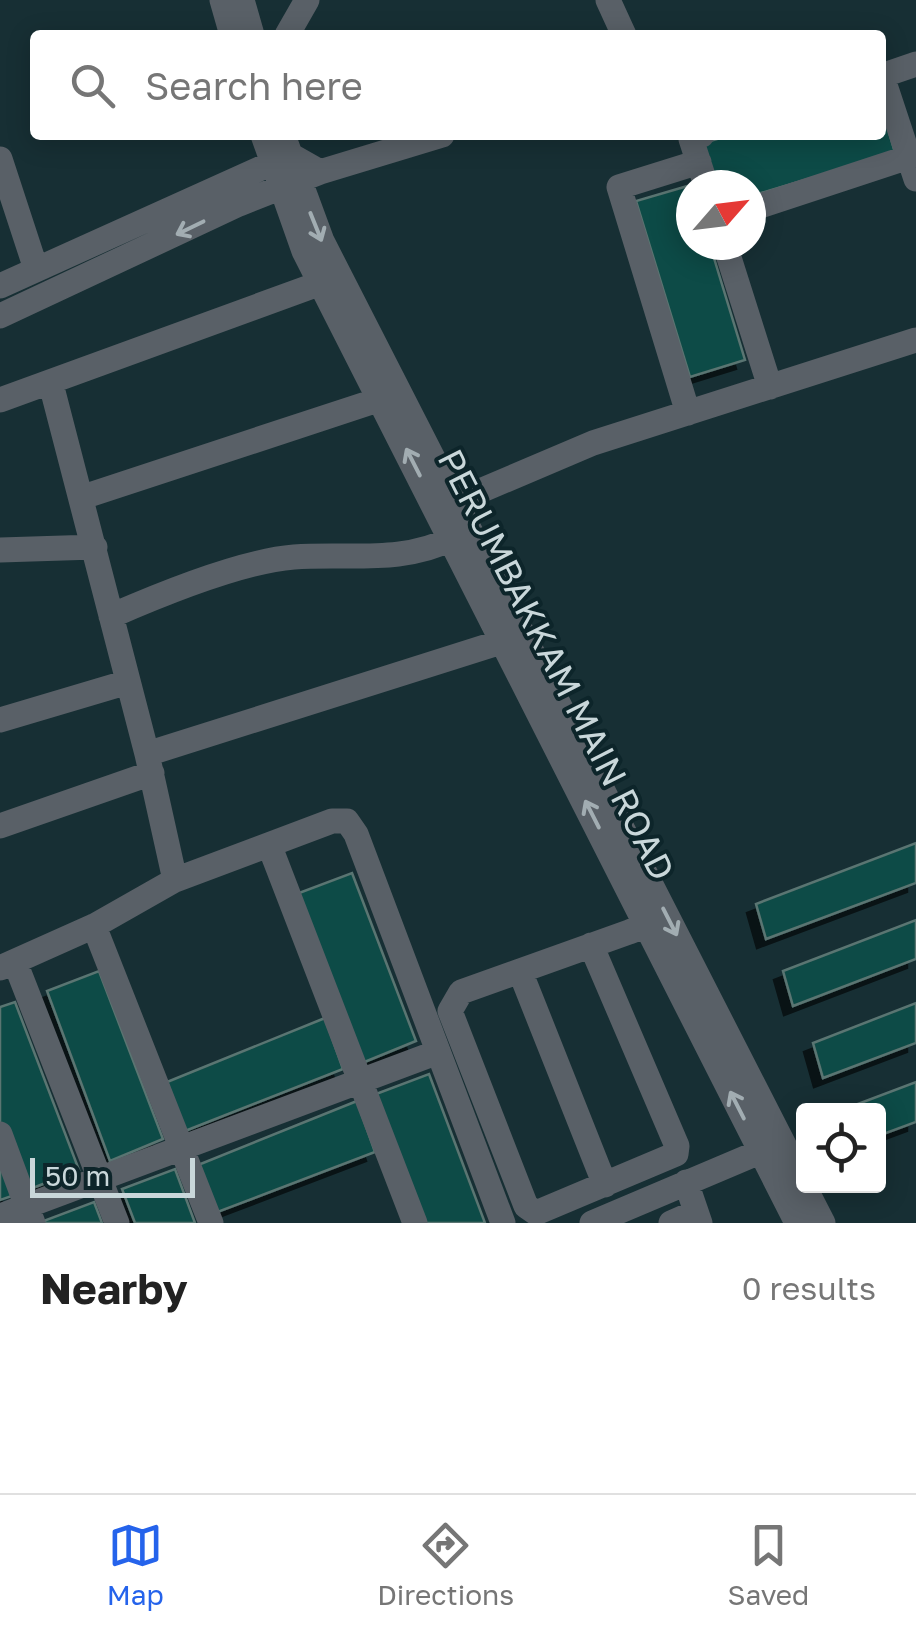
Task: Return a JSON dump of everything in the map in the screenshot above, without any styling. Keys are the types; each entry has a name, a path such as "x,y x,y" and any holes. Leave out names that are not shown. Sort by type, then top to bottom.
{"street":[{"path":"222,0 231,30"},
{"path":"242,0 251,30"},
{"path":"289,30 307,0"},
{"path":"608,0 622,30"},
{"path":"886,75 916,64"},
{"path":"766,205 912,168 886,88"},
{"path":"0,316 299,180 426,140"},
{"path":"692,140 701,170"},
{"path":"0,286 281,151 299,180"},
{"name":"PERUMBAKKAM MAIN ROAD","path":"281,151 299,180 322,241 446,504 772,1147 797,1223"},
{"path":"0,159 36,270"},
{"path":"676,177 618,187 688,413"},
{"name":"PERUMBAKKAM MAIN ROAD","path":"299,180 321,282 382,399 446,504 453,538 648,925 772,1147 796,1175"},
{"path":"730,260 770,386"},
{"path":"0,400 321,282"},
{"path":"446,504 546,460 916,340"},
{"path":"51,384 150,763 175,880"},
{"path":"83,497 382,399"},
{"path":"111,616 176,590 291,557 406,554 453,538"},
{"path":"0,550 95,547"},
{"path":"0,826 150,763 504,640"},
{"path":"0,720 128,682"},
{"path":"117,1223 7,964 94,926 175,880 332,821 347,821 356,834 503,1223"},
{"path":"270,847 414,1223"},
{"path":"592,945 677,1146 670,1159 536,1213 526,1206 450,1011 460,992 648,925"},
{"path":"94,926 211,1223"},
{"path":"520,971 605,1185"},
{"path":"0,1216 30,1214 100,1178 438,1052"},
{"path":"0,1134 30,1214"},
{"path":"597,1222 772,1147"},
{"path":"670,1223 698,1218 686,1182"},
{"name":"PERUMBAKKAM MAIN ROAD","path":"808,1193 823,1223"}],"building":[{"path":"886,122 895,153 766,192 766,170 711,170 703,143 714,140 886,140"},
{"path":"676,189 676,260 715,260 745,360 690,377 636,201"},
{"path":"916,843 916,883 766,939 756,904"},
{"path":"352,873 416,1041 362,1063 299,893"},
{"path":"916,920 916,959 793,1006 783,971"},
{"path":"99,971 163,1139 110,1161 47,991"},
{"path":"15,1002 79,1170 25,1191 0,1123 0,1007"},
{"path":"916,1003 916,1043 823,1078 813,1043"},
{"path":"325,1018 343,1069 185,1131 167,1082"},
{"path":"429,1074 485,1223 424,1223 376,1094"},
{"path":"916,1082 916,1122 886,1133 886,1103 860,1103"},
{"path":"357,1101 375,1152 215,1213 198,1165"},
{"path":"0,1163 12,1196 0,1200"},
{"path":"175,1169 195,1223 135,1223 122,1189"},
{"path":"94,1202 102,1223 41,1222"}]}
